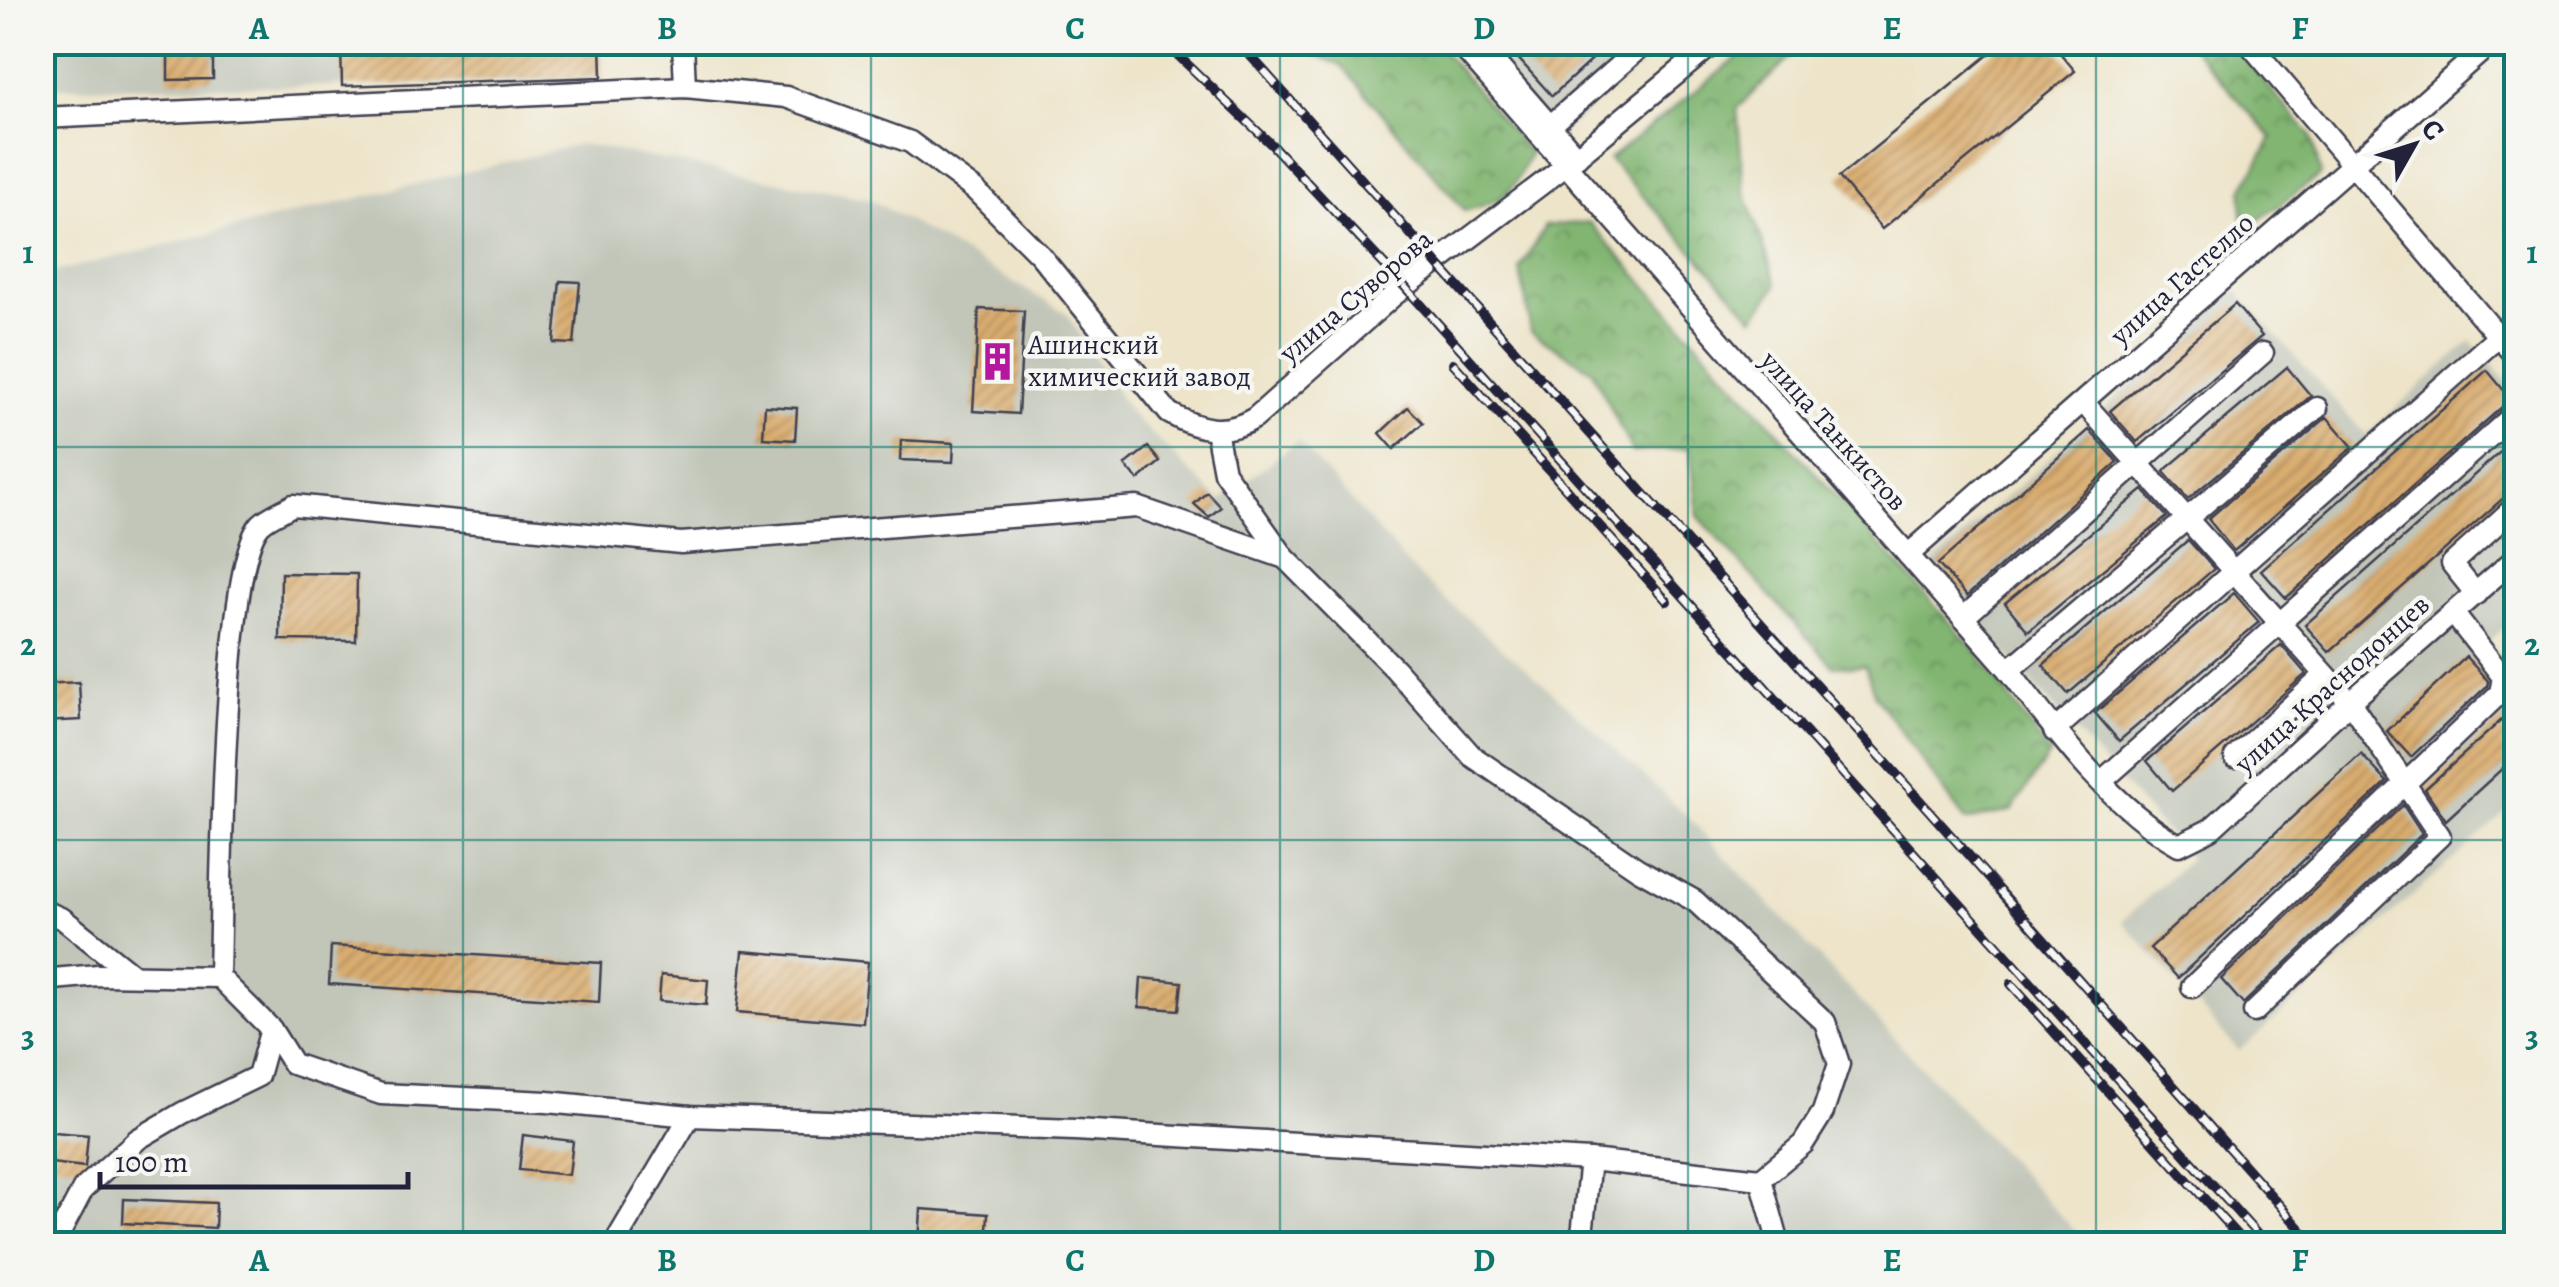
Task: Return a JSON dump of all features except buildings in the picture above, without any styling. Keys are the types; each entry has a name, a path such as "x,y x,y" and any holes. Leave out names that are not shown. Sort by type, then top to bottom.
{"street":[{"path":"683,42 685,87"},
{"name":"улица Танкистов","path":"1458,42 1570,162 2009,670 2054,731 2155,832 2180,845"},
{"path":"1477,42 1550,126 1570,162"},
{"path":"1492,60 1512,42"},
{"path":"1550,126 1646,42"},
{"name":"улица Суворова","path":"1216,430 1236,429 1255,418 1394,295 1570,162 1714,42"},
{"path":"2248,42 2516,356"},
{"name":"улица Гастелло","path":"1908,556 2492,42"},
{"path":"42,118 685,87 786,98 910,142 975,190 1040,255 1170,413 1189,424 1216,430 1224,472 1285,558 1395,669 1472,756 1638,869 1695,901 1824,1022 1838,1064 1823,1112 1803,1144 1761,1179 1590,1160 1075,1130 690,1116 546,1102 380,1094 293,1064 271,1029 219,977 42,980"},
{"path":"2054,731 2499,336"},
{"path":"1964,618 2263,352"},
{"path":"2084,402 2350,702 2440,836 2254,1012"},
{"path":"2009,670 2317,408"},
{"path":"2102,781 2516,413"},
{"path":"219,977 225,758 240,576 259,526 293,505 680,543 1137,507 1285,558"},
{"path":"2476,594 2452,564 2516,506"},
{"name":"улица Краснодонцев","path":"2180,845 2211,829 2516,558"},
{"path":"2192,987 2500,693 2503,677 2453,613"},
{"path":"2235,757 2325,675"},
{"path":"42,910 62,919 133,976"},
{"path":"54,1244 83,1189 138,1139 182,1112 258,1076 271,1029"},
{"path":"617,1244 690,1116"},
{"path":"1581,1244 1590,1160"},
{"path":"1761,1179 1779,1244"}],"shaded area":[{"path":"42,43 601,43 602,81 43,87"},
{"path":"1468,43 1668,43 1552,141"},
{"path":"581,144 870,199 1066,313 1130,413 1220,501 1298,441 1418,576 1555,694 1686,815 2087,1244 43,1244 42,275"},
{"path":"2236,291 2366,435 2471,341 2516,392 2516,617 2487,643 2516,676 2516,803 2239,1051 2122,921 2190,859 1928,567"}],"green space":[{"path":"1758,42 1805,43 1737,108 1744,189 1777,285 1754,318 1609,159"},
{"path":"1295,43 1436,43 1530,153 1513,186 1500,198 1465,211 1341,65 1300,50"},
{"path":"2188,43 2231,43 2311,136 2321,175 2242,232 2243,190 2272,138"},
{"path":"1589,222 1976,651 2050,754 2011,811 1966,821 1875,696 1865,666 1833,666 1698,516 1690,448 1632,452 1592,370 1531,332 1520,269 1545,226"}],"railway":[{"path":"1164,42 1273,146 1405,287 2266,1244"},
{"path":"1238,42 2314,1244"},
{"path":"1453,363 1667,601"},
{"path":"2011,984 2245,1244"}],"place":[{"name":"Ашинский химический завод","path":"998,361"}]}
